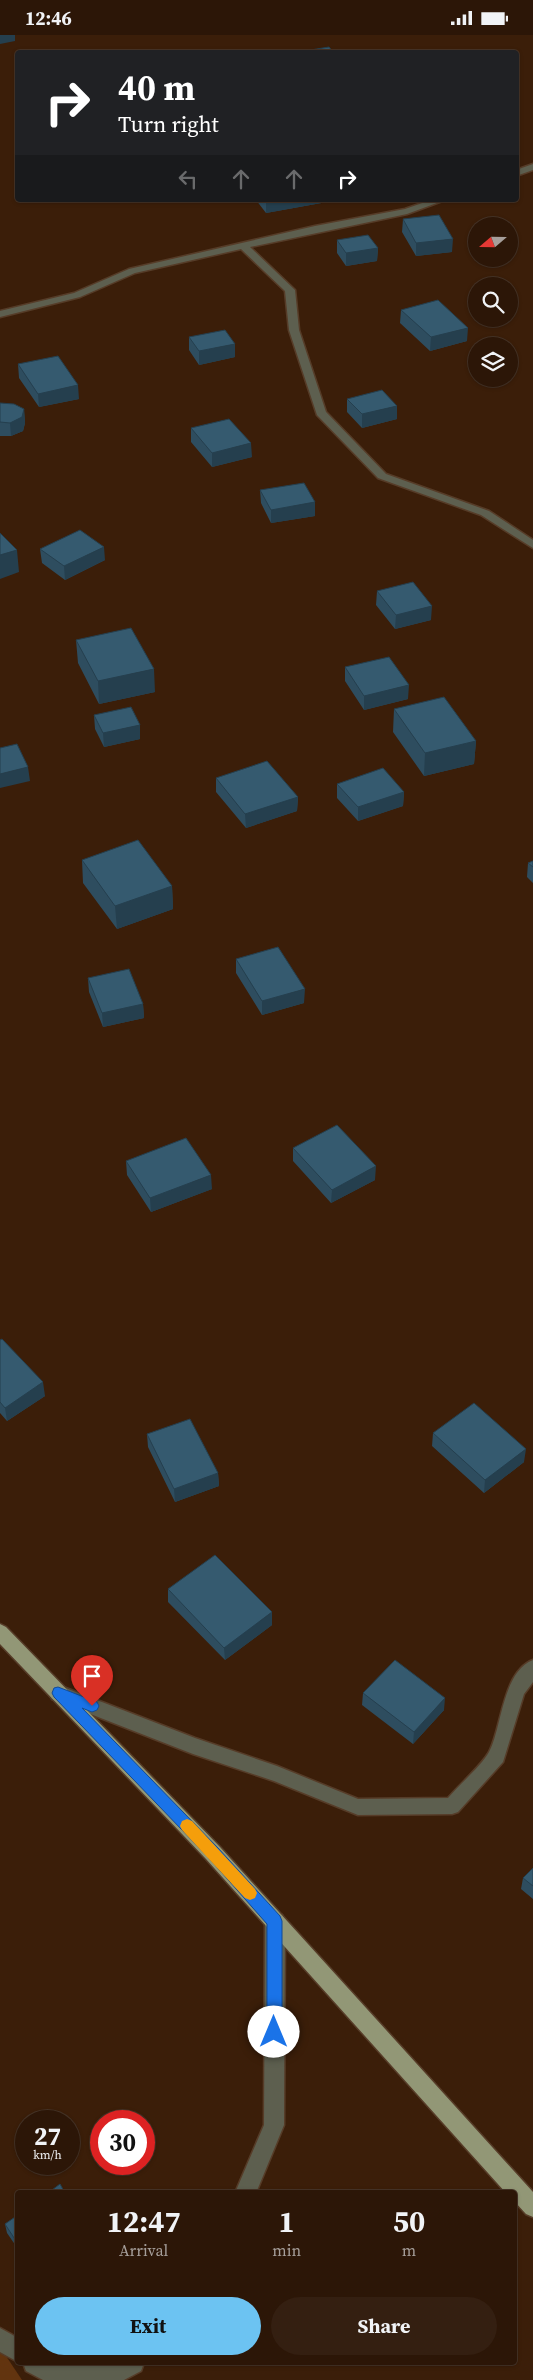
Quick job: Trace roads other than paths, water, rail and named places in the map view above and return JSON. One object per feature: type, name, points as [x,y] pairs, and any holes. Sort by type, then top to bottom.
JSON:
[{"type":"main road","points":[[0,1632],[213,1853],[533,2207]]},
{"type":"street","points":[[519,172],[533,167]]},
{"type":"street","points":[[0,315],[77,295],[132,271],[315,229],[407,211],[434,202]]},
{"type":"street","points":[[244,246],[290,290],[294,330],[321,413],[382,476],[485,513],[533,545]]},
{"type":"street","points":[[58,1693],[193,1746],[277,1774],[358,1807],[452,1805],[497,1756],[516,1691],[533,1668]]},
{"type":"street","points":[[246,2190],[274,2125],[275,1921]]},
{"type":"street","points":[[0,2339],[15,2349]]},
{"type":"street","points":[[37,2365],[47,2371],[110,2376],[129,2365]]}]
